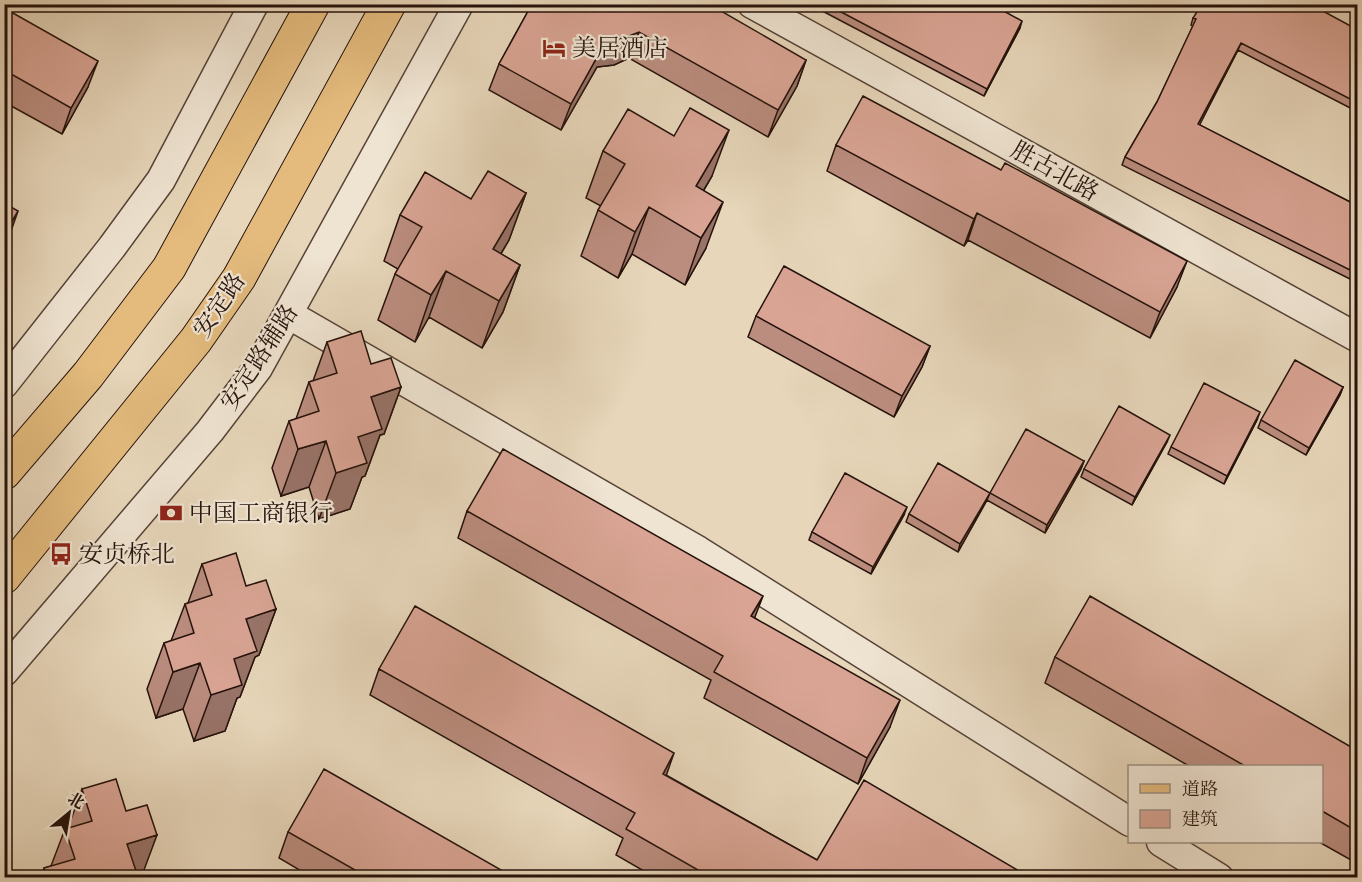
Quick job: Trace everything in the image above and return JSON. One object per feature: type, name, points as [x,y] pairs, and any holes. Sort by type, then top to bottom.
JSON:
[{"type":"main road","points":[[4,473],[88,375],[169,268],[313,4]]},
{"type":"main road","name":"安定路","points":[[4,577],[196,340],[240,278],[389,4]]},
{"type":"street","points":[[4,384],[112,247],[161,180],[254,4]]},
{"type":"street","name":"安定路辅路","points":[[4,672],[210,431],[258,368],[459,4]]},
{"type":"street","name":"胜古北路","points":[[752,4],[1358,338]]},
{"type":"street","points":[[288,314],[699,551],[1128,821]]},
{"type":"street","points":[[1163,843],[1219,878]]},
{"type":"building","points":[[532,4],[709,4],[806,60],[778,110],[639,32],[624,38],[606,41],[571,104],[499,64]]},
{"type":"building","points":[[826,4],[991,4],[1022,21],[987,89]]},
{"type":"building","points":[[1202,4],[1310,4],[1358,30],[1358,103],[1241,43],[1198,124],[1358,206],[1358,274],[1125,157],[1157,102],[1196,19],[1193,18]]},
{"type":"building","points":[[4,8],[98,61],[71,108],[4,70]]},
{"type":"building","points":[[863,96],[1001,170],[1005,163],[1187,261],[1160,312],[977,213],[974,219],[836,145]]},
{"type":"building","points":[[690,108],[729,130],[696,186],[723,202],[701,238],[649,207],[635,232],[598,210],[625,164],[603,151],[628,109],[674,136]]},
{"type":"building","points":[[488,171],[526,193],[493,249],[520,265],[499,301],[446,271],[431,295],[395,274],[422,227],[400,215],[425,172],[471,199]]},
{"type":"building","points":[[4,203],[18,211],[4,235]]},
{"type":"building","points":[[784,266],[930,346],[902,396],[756,316]]},
{"type":"building","points":[[361,331],[371,364],[391,358],[401,387],[371,397],[382,429],[358,437],[367,463],[336,473],[326,441],[298,449],[289,421],[319,411],[309,382],[337,373],[327,342]]},
{"type":"building","points":[[1295,360],[1343,387],[1309,448],[1261,420]]},
{"type":"building","points":[[1204,383],[1260,412],[1227,476],[1171,447]]},
{"type":"building","points":[[1119,406],[1170,435],[1135,497],[1084,469]]},
{"type":"building","points":[[1026,429],[1084,461],[1047,525],[990,493]]},
{"type":"building","points":[[503,449],[763,596],[751,616],[900,700],[867,758],[714,672],[723,656],[467,511]]},
{"type":"building","points":[[938,463],[990,493],[960,544],[909,514]]},
{"type":"building","points":[[845,473],[907,507],[873,567],[812,532]]},
{"type":"building","points":[[236,553],[246,586],[266,580],[276,609],[246,619],[257,651],[234,659],[242,685],[211,695],[200,663],[173,672],[164,643],[194,633],[185,604],[212,595],[202,564]]},
{"type":"building","points":[[1090,596],[1358,751],[1358,832],[1323,812],[1323,765],[1243,765],[1055,657]]},
{"type":"building","points":[[415,606],[674,753],[663,774],[817,860],[864,780],[1031,878],[712,878],[626,829],[635,813],[379,669]]},
{"type":"building","points":[[324,769],[515,878],[369,878],[288,832]]},
{"type":"building","points":[[116,779],[126,811],[147,805],[157,835],[127,844],[138,877],[47,878],[44,868],[75,859],[65,829],[92,821],[82,789]]},
{"type":"place","name":"美居酒店","points":[[554,48]]},
{"type":"place","name":"中国工商银行","points":[[171,513]]},
{"type":"place","name":"安贞桥北","points":[[61,554]]}]
